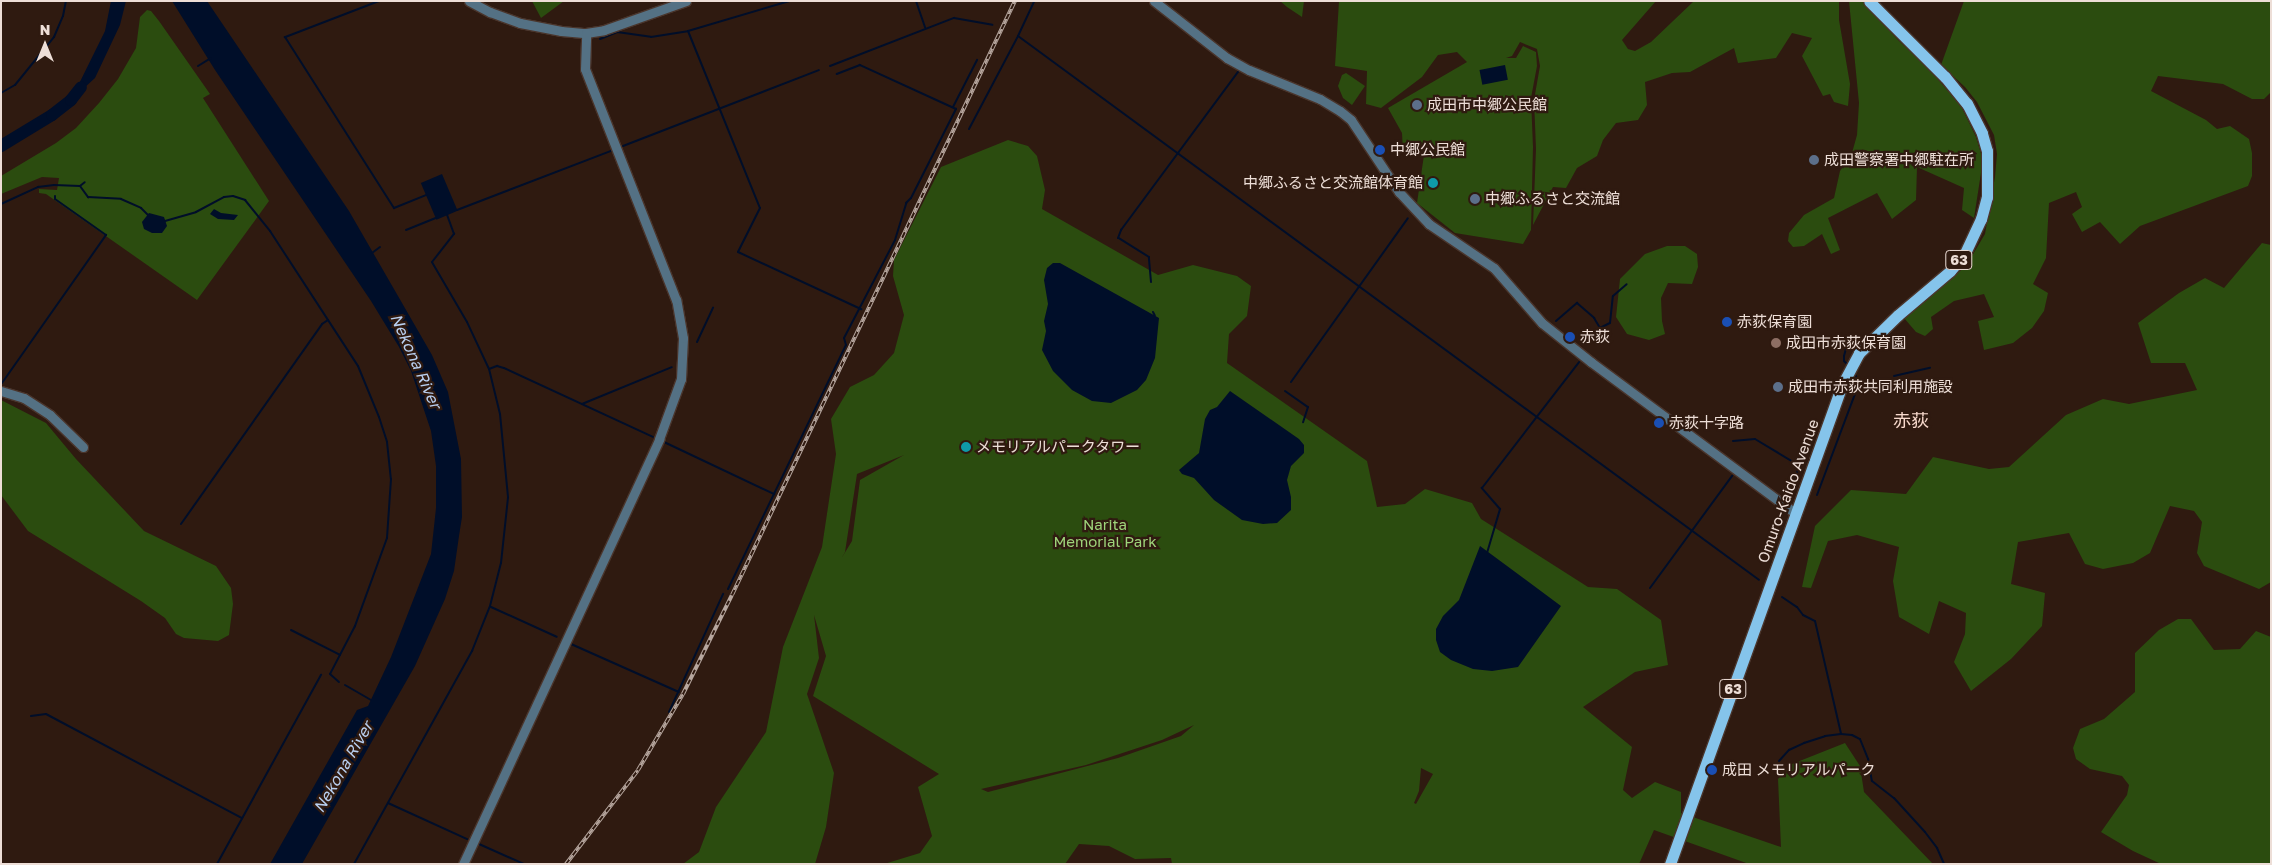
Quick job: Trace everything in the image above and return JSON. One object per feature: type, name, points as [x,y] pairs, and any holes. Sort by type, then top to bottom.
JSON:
[{"type":"main road","name":"Omuro-Kaido Avenue","points":[[1670,864],[1840,390],[1859,353],[1898,315],[1939,281],[1965,253],[1981,219],[1988,197],[1987,151],[1982,134],[1967,104],[1946,77],[1869,1]]},
{"type":"street","points":[[469,1],[490,12],[520,23],[561,31],[586,33],[604,30],[686,1]]},
{"type":"street","points":[[1154,1],[1227,58],[1249,70],[1320,99],[1340,111],[1351,120],[1399,192],[1429,224],[1494,268],[1542,323],[1591,362],[1795,513]]},
{"type":"street","points":[[463,864],[659,439],[681,379],[683,338],[676,300],[585,69],[586,33]]},
{"type":"street","points":[[1,390],[14,393],[43,411],[83,448]]},
{"type":"green space","points":[[532,1],[564,1],[541,18]]},
{"type":"green space","points":[[1280,1],[1304,1],[1302,17],[1287,7]]},
{"type":"green space","points":[[1339,1],[1656,1],[1622,40],[1628,49],[1635,51],[1651,42],[1694,1],[1839,1],[1839,20],[1850,84],[1848,106],[1834,102],[1830,94],[1823,96],[1802,56],[1812,38],[1792,33],[1776,58],[1738,63],[1734,48],[1690,72],[1672,73],[1645,82],[1647,105],[1638,120],[1616,123],[1603,140],[1597,156],[1577,168],[1566,188],[1553,187],[1533,225],[1536,149],[1534,100],[1540,66],[1537,49],[1520,42],[1512,56],[1506,58],[1516,58],[1523,46],[1536,52],[1537,66],[1531,98],[1533,147],[1531,230],[1523,244],[1455,233],[1417,203],[1424,155],[1403,153],[1402,133],[1388,108],[1467,62],[1457,52],[1438,55],[1422,77],[1381,108],[1366,104],[1367,71],[1335,66]]},
{"type":"green space","points":[[1849,1],[1863,1],[1898,40],[1929,69],[1961,106],[1976,137],[1983,160],[1974,218],[1962,210],[1964,188],[1917,167],[1916,200],[1892,219],[1877,193],[1828,218],[1840,250],[1831,254],[1822,234],[1804,246],[1793,247],[1788,241],[1789,233],[1804,215],[1834,198],[1840,171],[1852,153],[1857,135],[1859,103]]},
{"type":"green space","points":[[1964,1],[2271,1],[2271,92],[2264,99],[2252,99],[2223,84],[2158,76],[2151,91],[2206,120],[2217,129],[2230,126],[2249,139],[2252,153],[2252,176],[2248,186],[2140,226],[2120,244],[2100,222],[2082,232],[2072,214],[2082,207],[2076,192],[2049,203],[2046,258],[2033,284],[2048,293],[2044,311],[2032,328],[2013,343],[1984,350],[1978,321],[1994,317],[1984,294],[1954,301],[1931,317],[1933,329],[1925,336],[1916,332],[1904,318],[1966,266],[1985,234],[1995,177],[1997,154],[1994,135],[1977,102],[1965,87],[1941,65]]},
{"type":"green space","points":[[147,10],[151,11],[159,21],[210,94],[203,98],[269,201],[197,300],[46,194],[39,193],[39,189],[57,190],[59,178],[42,177],[1,194],[1,176],[56,143],[76,128],[99,103],[118,79],[136,48],[140,17]]},
{"type":"green space","points":[[1346,73],[1365,86],[1352,105],[1343,98],[1338,86],[1342,75]]},
{"type":"green space","name":"Narita Memorial Park","points":[[1008,140],[1028,146],[1037,156],[1045,190],[1042,209],[1158,275],[1193,265],[1237,276],[1251,286],[1247,316],[1229,334],[1227,363],[1367,461],[1377,507],[1405,504],[1425,489],[1472,503],[1481,519],[1588,587],[1617,589],[1661,620],[1668,665],[1635,672],[1583,707],[1632,747],[1623,790],[1632,798],[1655,782],[1681,792],[1681,813],[1781,847],[1778,779],[1792,764],[1845,743],[1860,766],[1864,792],[1933,864],[1749,864],[1654,830],[1639,864],[1172,864],[1171,858],[1135,859],[1109,846],[1079,844],[1065,864],[884,864],[920,853],[932,836],[918,787],[939,774],[813,696],[826,656],[814,615],[819,658],[807,694],[834,773],[826,827],[815,864],[683,864],[699,852],[716,807],[766,732],[783,647],[822,547],[836,454],[831,419],[850,387],[874,375],[894,353],[904,315],[893,276],[894,260],[941,167]],"holes":[[[904,455],[860,480],[852,541],[841,559],[845,552],[857,474]],[[1194,725],[1181,736],[1118,758],[988,792],[981,789],[1086,765],[1162,740]],[[1421,768],[1433,774],[1416,804],[1414,803],[1419,791]]]},
{"type":"green space","points":[[2262,243],[2271,245],[2271,582],[2259,589],[2204,566],[2197,553],[2202,522],[2194,511],[2170,506],[2150,553],[2133,563],[2103,569],[2085,564],[2069,533],[2018,542],[2011,584],[2045,593],[2042,626],[2011,659],[1971,691],[1954,662],[1965,634],[1966,613],[1939,601],[1929,634],[1899,617],[1893,581],[1899,547],[1857,535],[1828,541],[1811,588],[1802,587],[1815,526],[1851,490],[1906,494],[1933,457],[1989,469],[2009,467],[2066,415],[2103,399],[2129,404],[2197,390],[2185,363],[2151,363],[2138,323],[2179,293],[2205,278],[2224,288]]},
{"type":"green space","points":[[1667,246],[1685,246],[1697,254],[1698,267],[1692,284],[1668,283],[1661,298],[1662,321],[1665,334],[1649,340],[1627,334],[1616,317],[1620,279],[1645,254]]},
{"type":"green space","points":[[1,400],[46,423],[76,459],[144,531],[216,566],[231,588],[233,604],[229,635],[218,641],[184,638],[176,634],[165,618],[141,601],[28,531],[1,495]]},
{"type":"green space","points":[[2178,619],[2191,619],[2214,650],[2240,649],[2256,631],[2271,637],[2271,864],[2161,864],[2133,851],[2101,832],[2127,795],[2129,785],[2122,776],[2090,769],[2076,759],[2073,748],[2080,729],[2104,719],[2135,692],[2135,653],[2159,630]]},
{"type":"water","points":[[111,1],[126,1],[120,25],[95,78],[71,100],[105,31]]},
{"type":"water","name":"Nekona River","points":[[172,1],[207,1],[349,211],[432,355],[448,392],[461,459],[462,517],[454,571],[445,599],[415,666],[302,864],[270,864],[357,710],[368,706],[391,657],[431,554],[436,508],[436,466],[431,431],[411,371],[399,347],[371,301],[215,70]]},
{"type":"water","points":[[1505,65],[1508,80],[1482,85],[1479,70]]},
{"type":"water","points":[[442,174],[458,211],[436,220],[421,183]]},
{"type":"water","points":[[214,209],[221,213],[238,215],[234,220],[218,219],[210,214]]},
{"type":"water","points":[[149,213],[164,217],[167,226],[162,233],[152,233],[144,229],[142,222]]},
{"type":"water","points":[[1053,263],[1060,263],[1159,318],[1155,358],[1146,380],[1137,390],[1111,403],[1092,401],[1072,390],[1053,371],[1042,350],[1046,331],[1044,321],[1048,304],[1044,280],[1047,268]]},
{"type":"water","points":[[1230,391],[1299,439],[1304,445],[1304,453],[1291,466],[1287,480],[1291,497],[1291,510],[1277,523],[1263,524],[1242,520],[1214,500],[1194,478],[1182,474],[1179,470],[1199,453],[1205,419],[1210,410],[1217,407]]},
{"type":"water","points":[[1480,546],[1561,606],[1518,667],[1492,671],[1473,669],[1451,660],[1440,652],[1436,640],[1436,629],[1443,616],[1459,600]]},
{"type":"waterway","points":[[1,93],[15,85],[54,37],[63,16],[66,1]]},
{"type":"waterway","points":[[379,1],[285,37],[394,208],[427,195]]},
{"type":"waterway","points":[[600,39],[617,32],[651,37],[688,31],[789,1]]},
{"type":"waterway","points":[[916,1],[925,27]]},
{"type":"waterway","points":[[969,129],[1018,36],[1034,1]]},
{"type":"waterway","points":[[830,66],[954,18],[992,25]]},
{"type":"waterway","points":[[688,31],[760,208],[738,252],[861,309]]},
{"type":"waterway","points":[[1018,36],[1759,580]]},
{"type":"waterway","points":[[198,66],[211,58]]},
{"type":"waterway","points":[[953,107],[977,60]]},
{"type":"waterway","points":[[728,589],[846,345],[844,338],[895,240],[906,203],[911,198],[956,109],[860,65],[837,74]]},
{"type":"waterway","points":[[623,146],[819,70]]},
{"type":"waterway","points":[[1151,282],[1149,257],[1118,238],[1121,230],[1238,72]]},
{"type":"waterway","points":[[1,146],[52,115],[71,100],[81,87]]},
{"type":"waterway","points":[[457,210],[611,151]]},
{"type":"waterway","points":[[1,204],[38,187],[54,185],[80,186],[85,182]]},
{"type":"waterway","points":[[80,186],[88,197],[121,199],[141,208],[149,216]]},
{"type":"waterway","points":[[2,383],[106,235],[55,199],[55,196]]},
{"type":"waterway","points":[[165,221],[196,212],[224,197],[233,196],[245,200],[270,231],[358,366],[379,417],[387,442],[391,479],[387,538],[355,626],[330,674],[339,682]]},
{"type":"waterway","points":[[354,864],[472,651],[490,606],[501,563],[508,497],[500,414],[489,369],[467,322],[432,262],[454,234],[447,215]]},
{"type":"waterway","points":[[406,230],[436,218]]},
{"type":"waterway","points":[[1291,382],[1408,218]]},
{"type":"waterway","points":[[372,253],[380,247]]},
{"type":"waterway","points":[[1556,321],[1577,303],[1594,318],[1600,328],[1610,323],[1613,296],[1627,284]]},
{"type":"waterway","points":[[697,342],[713,308]]},
{"type":"waterway","points":[[1153,312],[1155,316]]},
{"type":"waterway","points":[[181,524],[322,324],[328,320]]},
{"type":"waterway","points":[[1847,364],[1844,361],[1844,356],[1849,337]]},
{"type":"waterway","points":[[1487,553],[1500,509],[1482,488],[1579,362]]},
{"type":"waterway","points":[[489,369],[497,366],[504,368],[653,437]]},
{"type":"waterway","points":[[582,404],[672,367]]},
{"type":"waterway","points":[[1894,376],[1930,368]]},
{"type":"waterway","points":[[1856,376],[1858,381]]},
{"type":"waterway","points":[[1817,495],[1856,391],[1863,386],[1885,380]]},
{"type":"waterway","points":[[1285,391],[1308,407],[1303,422]]},
{"type":"waterway","points":[[1733,441],[1755,439],[1800,466],[1786,496]]},
{"type":"waterway","points":[[664,442],[774,494]]},
{"type":"waterway","points":[[1650,588],[1732,476]]},
{"type":"waterway","points":[[669,712],[723,594]]},
{"type":"waterway","points":[[1782,597],[1797,607],[1803,615],[1815,621],[1841,734],[1852,735],[1860,739],[1868,759],[1872,781],[1894,798],[1925,832],[1937,848],[1944,864]]},
{"type":"waterway","points":[[491,607],[557,637]]},
{"type":"waterway","points":[[291,630],[340,655]]},
{"type":"waterway","points":[[571,644],[679,692]]},
{"type":"waterway","points":[[217,864],[321,675]]},
{"type":"waterway","points":[[345,685],[371,700]]},
{"type":"waterway","points":[[31,716],[46,714],[242,818]]},
{"type":"waterway","points":[[1779,761],[1789,750],[1804,743],[1825,736],[1841,734]]},
{"type":"waterway","points":[[388,803],[467,839]]},
{"type":"waterway","points":[[479,844],[524,864]]},
{"type":"railway","points":[[566,864],[638,770],[683,694],[1015,1]]},
{"type":"place","name":"成田市中郷公民館","points":[[1417,105]]},
{"type":"place","name":"中郷公民館","points":[[1380,150]]},
{"type":"place","name":"成田警察署中郷駐在所","points":[[1814,160]]},
{"type":"place","name":"中郷ふるさと交流館体育館","points":[[1433,183]]},
{"type":"place","name":"中郷ふるさと交流館","points":[[1475,199]]},
{"type":"place","name":"赤荻保育園","points":[[1727,322]]},
{"type":"place","name":"赤荻","points":[[1570,337]]},
{"type":"place","name":"成田市赤荻保育園","points":[[1776,343]]},
{"type":"place","name":"成田市赤荻共同利用施設","points":[[1778,387]]},
{"type":"place","name":"赤荻十字路","points":[[1659,423]]},
{"type":"place","name":"メモリアルパークタワー","points":[[966,447]]},
{"type":"place","name":"成田 メモリアルパーク","points":[[1712,770]]},
{"type":"district","name":"赤荻","points":[[1911,420]]}]
